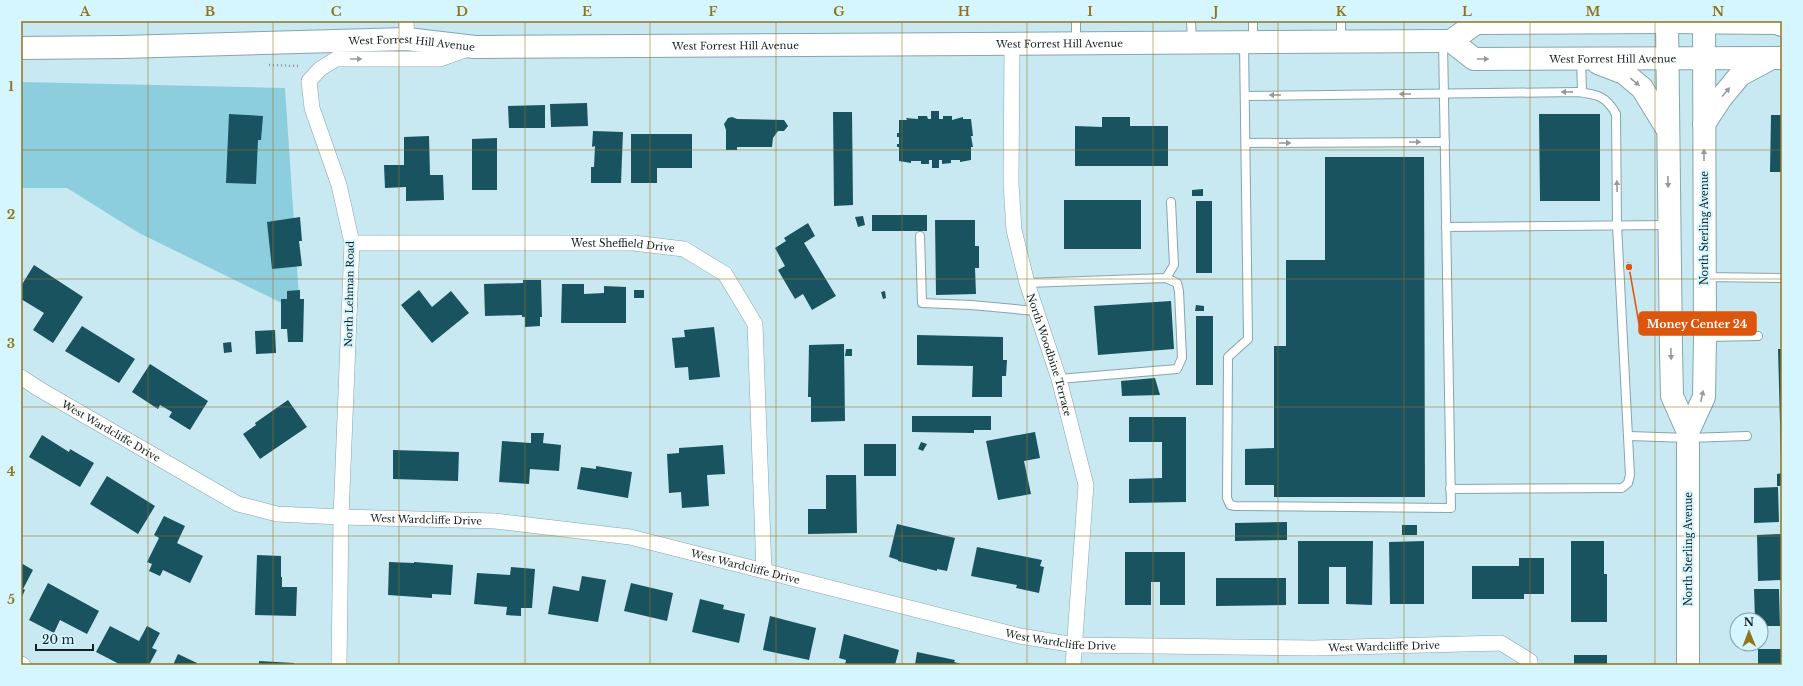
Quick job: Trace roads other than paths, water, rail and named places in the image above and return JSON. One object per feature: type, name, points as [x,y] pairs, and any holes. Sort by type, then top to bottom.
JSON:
[{"type":"street","points":[[1447,41],[1476,23],[1667,21],[1778,23]]},
{"type":"street","name":"North Sterling Avenue","points":[[1667,21],[1668,225],[1672,396],[1688,435],[1688,665]]},
{"type":"street","name":"North Sterling Avenue","points":[[1688,435],[1704,397],[1704,22]]},
{"type":"street","name":"West Forrest Hill Avenue","points":[[21,48],[122,47],[407,30],[475,47],[1192,43],[1250,35],[1341,31],[1447,41],[1474,59],[1776,58]]},
{"type":"street","name":"North Woodbine Terrace","points":[[1012,44],[1011,183],[1014,230],[1027,283],[1059,379],[1086,485],[1073,665]]},
{"type":"street","name":"North Lehman Road","points":[[339,665],[341,518],[352,243],[339,185],[312,108],[309,81],[320,69],[336,59],[440,59],[475,47]]},
{"type":"street","points":[[1704,124],[1721,98],[1740,75],[1776,58]]},
{"type":"street","points":[[1585,59],[1624,73],[1642,88],[1667,129]]},
{"type":"street","name":"West Sheffield Drive","points":[[352,243],[633,243],[684,249],[725,274],[755,324],[764,571]]},
{"type":"street","name":"West Wardcliffe Drive","points":[[21,377],[38,389],[238,504],[277,514],[341,518],[495,521],[630,537],[1020,636],[1075,645],[1314,648],[1501,643],[1530,661],[1530,665]]},
{"type":"lane","points":[[1076,21],[1076,44]]},
{"type":"lane","points":[[1191,21],[1192,43]]},
{"type":"lane","points":[[1250,35],[1245,96],[1248,339],[1228,357],[1227,498],[1230,505],[1235,506],[1450,508],[1444,94],[1447,41]]},
{"type":"lane","points":[[1582,92],[1585,59]]},
{"type":"lane","points":[[1245,96],[1582,92],[1602,97],[1611,105],[1616,114],[1617,225],[1624,384],[1629,436],[1630,475],[1628,483],[1622,488],[1450,489]]},
{"type":"lane","points":[[1246,143],[1445,142]]},
{"type":"lane","points":[[1166,278],[1174,265],[1171,202]]},
{"type":"lane","points":[[1446,227],[1668,225]]},
{"type":"lane","points":[[920,236],[922,303],[971,305],[1036,311]]},
{"type":"lane","points":[[1704,277],[1782,278]]},
{"type":"lane","points":[[1027,283],[1166,278],[1177,283],[1179,291],[1182,358],[1177,368],[1059,379]]},
{"type":"lane","points":[[1705,337],[1758,336]]},
{"type":"lane","points":[[1629,436],[1747,436]]},
{"type":"place","name":"Money Center 24","points":[[1629,267]]}]
